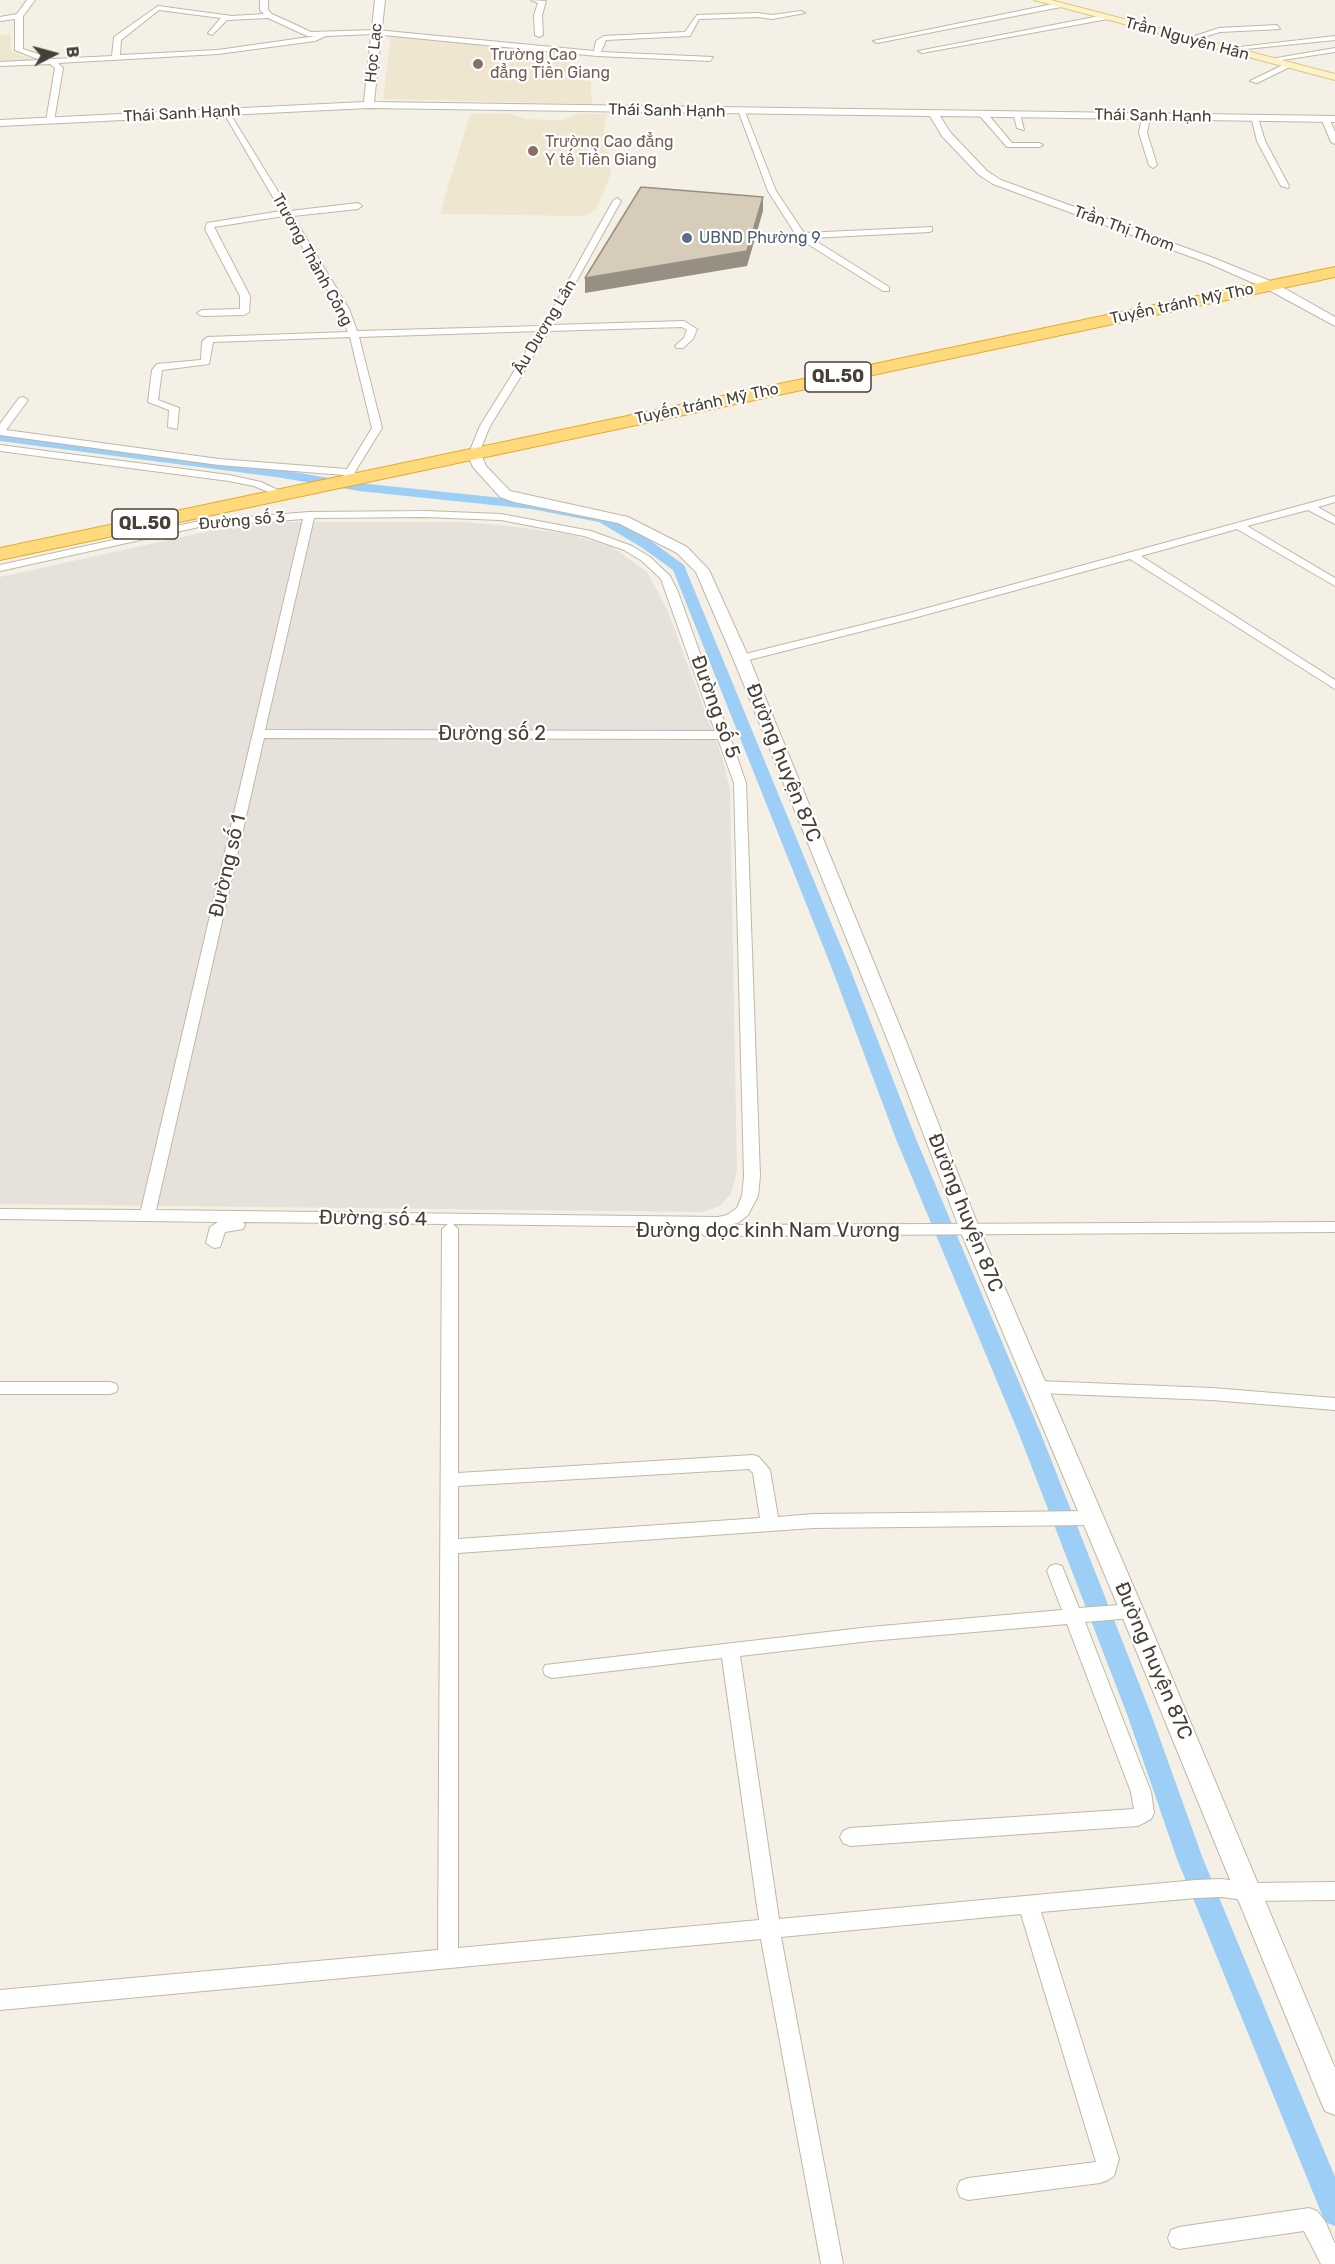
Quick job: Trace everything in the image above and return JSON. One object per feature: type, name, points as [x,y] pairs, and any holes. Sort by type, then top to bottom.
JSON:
[{"type":"highway","name":"Tuyến tránh Mỹ Tho","points":[[286,494],[346,478],[1335,272]]},
{"type":"highway","name":"QL.50","points":[[0,554],[164,526],[286,494]]},
{"type":"main road","name":"Trần Nguyên Hãn","points":[[1040,0],[1335,77]]},
{"type":"street","points":[[31,0],[19,16],[20,50],[52,61],[60,70],[50,121]]},
{"type":"street","points":[[264,0],[264,10],[269,16]]},
{"type":"street","name":"Học Lạc","points":[[369,105],[380,0]]},
{"type":"street","points":[[535,0],[542,2],[538,15],[539,35]]},
{"type":"street","points":[[877,41],[1058,5]]},
{"type":"street","points":[[116,58],[117,39],[158,8],[229,17],[269,16],[310,34],[322,36],[376,33],[597,54],[710,59]]},
{"type":"street","points":[[597,54],[601,39],[683,36],[688,33],[697,17],[758,15],[772,17],[801,14]]},
{"type":"street","points":[[0,19],[19,16]]},
{"type":"street","points":[[212,33],[225,18],[229,17]]},
{"type":"street","points":[[922,51],[1105,17]]},
{"type":"street","points":[[1190,39],[1219,30],[1277,27]]},
{"type":"street","points":[[0,64],[218,52],[312,40],[322,36]]},
{"type":"street","points":[[1226,49],[1335,38]]},
{"type":"street","points":[[1269,60],[1335,50]]},
{"type":"street","points":[[1254,81],[1290,65]]},
{"type":"street","name":"Thái Sanh Hạnh","points":[[0,123],[369,105],[741,112],[1330,118]]},
{"type":"street","name":"Trương Thành Công","points":[[225,112],[344,309],[353,333],[377,428],[346,478]]},
{"type":"street","points":[[741,112],[772,191],[801,236],[886,289]]},
{"type":"street","name":"Trần Thị Thơm","points":[[933,113],[946,134],[983,173],[997,182],[1212,261],[1271,286],[1335,322]]},
{"type":"street","points":[[983,114],[1010,145],[1040,145]]},
{"type":"street","points":[[1016,114],[1021,128]]},
{"type":"street","points":[[1146,117],[1143,133],[1153,165]]},
{"type":"street","points":[[1254,118],[1261,141],[1285,186]]},
{"type":"street","points":[[1330,118],[1335,142]]},
{"type":"street","name":"Âu Dương Lân","points":[[474,453],[485,426],[546,327],[617,201]]},
{"type":"street","points":[[242,325],[245,296],[208,227],[213,224],[286,213],[358,206]]},
{"type":"street","points":[[801,236],[929,229]]},
{"type":"street","points":[[202,313],[242,325],[353,333],[684,324],[692,329],[688,339],[680,346]]},
{"type":"street","points":[[173,427],[174,408],[153,402],[156,376],[160,366],[206,362],[207,342],[242,325]]},
{"type":"street","points":[[22,400],[1,431],[3,433],[346,478]]},
{"type":"street","points":[[0,448],[229,478],[286,494]]},
{"type":"street","name":"Đường huyện 87C","points":[[474,453],[480,467],[506,494],[514,498],[609,515],[649,531],[682,550],[702,570],[741,658],[899,1046],[962,1230],[1039,1388],[1083,1518],[1250,1892],[1335,2102]]},
{"type":"street","points":[[741,658],[906,617],[1335,499]]},
{"type":"street","points":[[1310,506],[1335,521]]},
{"type":"street","name":"Đường số 5","points":[[309,515],[425,514],[501,517],[563,527],[628,548],[646,559],[666,578],[738,771],[742,803],[752,1176],[750,1196],[743,1211]]},
{"type":"street","name":"Đường số 3","points":[[0,567],[164,526],[309,515]]},
{"type":"street","name":"Đường số 1","points":[[147,1216],[309,515]]},
{"type":"street","points":[[1239,526],[1335,583]]},
{"type":"street","points":[[1132,555],[1335,686]]},
{"type":"street","name":"Đường số 2","points":[[258,734],[725,735]]},
{"type":"street","name":"Đường số 4","points":[[0,1214],[718,1222],[732,1219],[743,1211]]},
{"type":"street","name":"Đường dọc kinh Nam Vương","points":[[214,1243],[218,1227],[235,1225],[450,1229],[934,1231],[1335,1227]]},
{"type":"street","points":[[448,1959],[450,1229]]},
{"type":"street","points":[[0,1388],[110,1388]]},
{"type":"street","points":[[1039,1388],[1212,1394],[1335,1404]]},
{"type":"street","points":[[449,1480],[753,1462],[762,1470],[770,1524]]},
{"type":"street","points":[[450,1547],[770,1524],[1083,1518]]},
{"type":"street","points":[[850,1837],[1138,1817],[1144,1814],[1141,1792],[1081,1617],[1056,1571]]},
{"type":"street","points":[[552,1670],[730,1652],[870,1634],[1124,1612]]},
{"type":"street","points":[[730,1652],[776,1970],[832,2264]]},
{"type":"street","points":[[0,2000],[448,1959],[771,1937],[1028,1905],[1196,1889],[1222,1888],[1250,1892],[1335,1890]]},
{"type":"street","points":[[968,2189],[1100,2172],[1106,2168],[1108,2159],[1028,1905]]},
{"type":"street","points":[[1179,2238],[1309,2219],[1317,2229],[1332,2264]]},
{"type":"shaded area","points":[[10,34],[11,52],[38,61],[0,63],[0,35]]},
{"type":"shaded area","name":"Trường Cao đẳng Tiền Giang","points":[[391,35],[568,53],[570,74],[590,76],[592,104],[383,99]]},
{"type":"shaded area","name":"Trường Cao đẳng Y tế Tiền Giang","points":[[470,114],[511,114],[526,119],[563,120],[579,114],[607,114],[604,129],[611,173],[597,208],[586,216],[440,214]]},
{"type":"shaded area","points":[[284,522],[464,522],[509,526],[572,535],[612,547],[647,572],[667,609],[722,757],[730,789],[737,1172],[731,1194],[720,1206],[702,1212],[0,1204],[0,577],[214,530]]},
{"type":"building","name":"UBND Phường 9","points":[[641,187],[763,197],[747,251],[585,278]]},
{"type":"waterway","points":[[0,437],[161,460],[276,473],[359,487],[531,505],[603,519],[646,544],[679,568],[840,966],[906,1139],[1030,1434],[1139,1714],[1190,1859],[1335,2212]]},
{"type":"place","name":"Trường Cao đẳng Tiền Giang","points":[[478,64]]},
{"type":"place","name":"Trường Cao đẳng Y tế Tiền Giang","points":[[533,151]]},
{"type":"place","name":"UBND Phường 9","points":[[687,238]]}]
